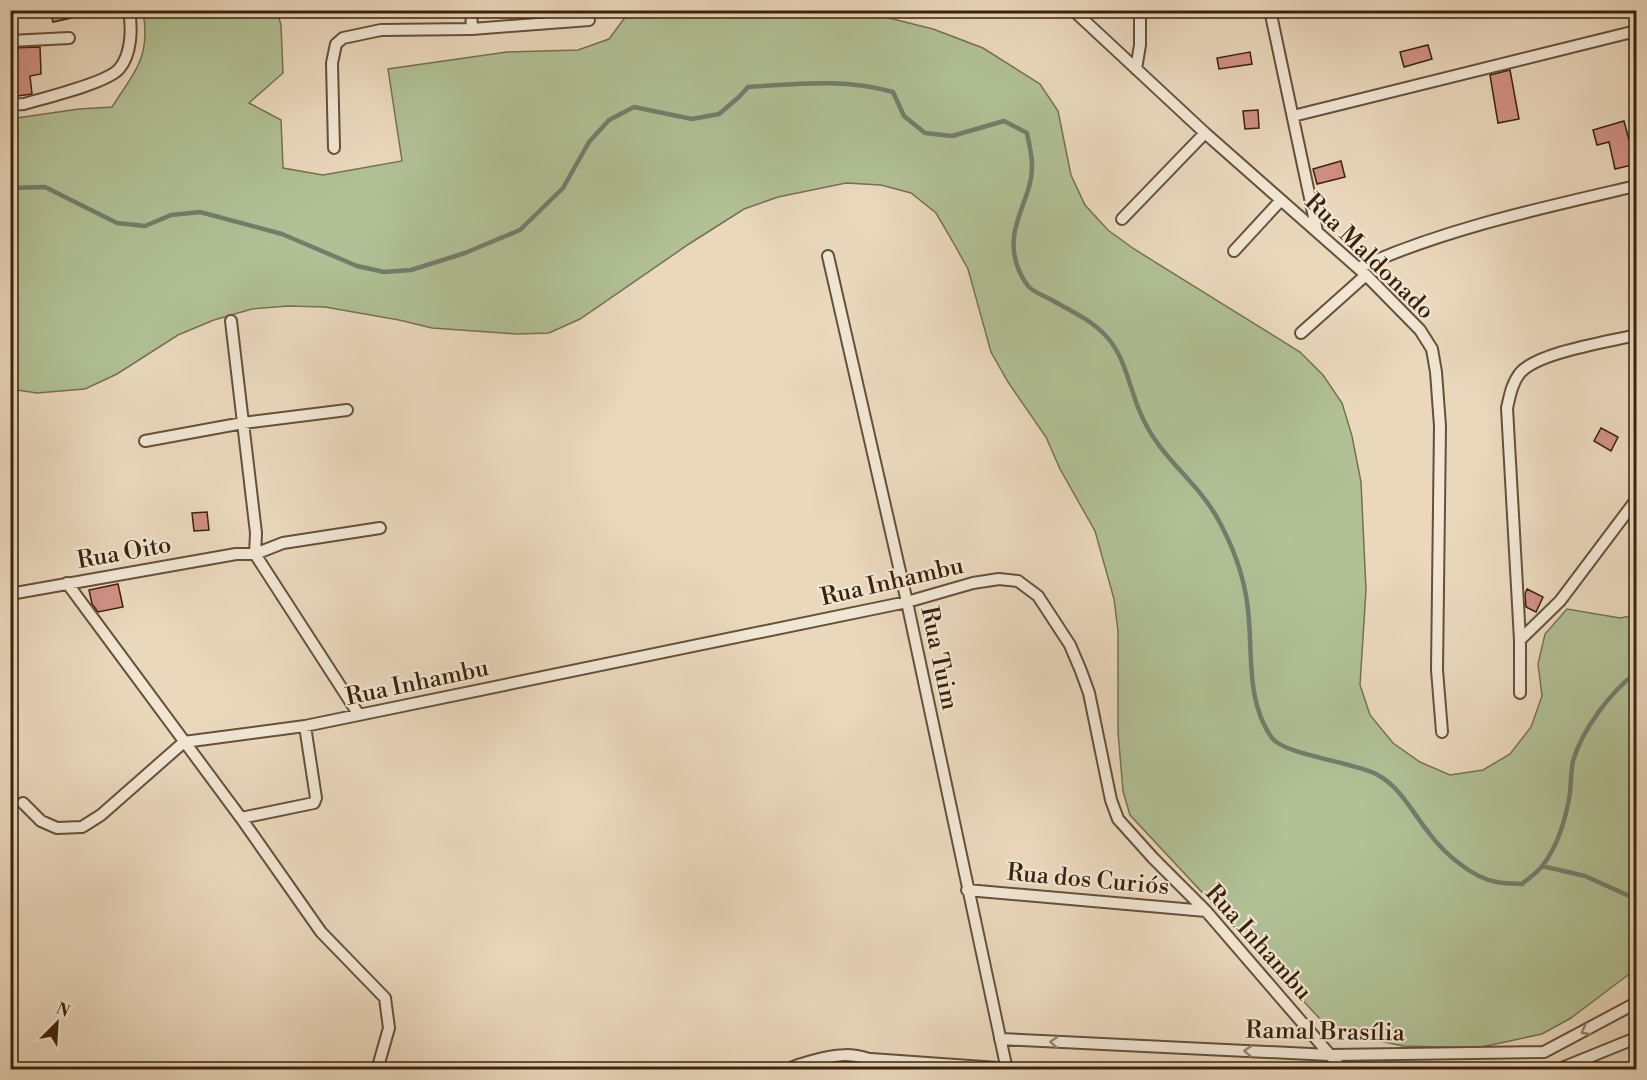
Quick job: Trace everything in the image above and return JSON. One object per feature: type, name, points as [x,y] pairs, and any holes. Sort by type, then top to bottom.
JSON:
[{"type":"street","points":[[10,105],[24,104],[103,79],[119,69],[129,51],[131,21],[129,10]]},
{"type":"street","points":[[471,10],[472,29]]},
{"type":"street","name":"Rua Maldonado","points":[[1073,10],[1205,133],[1362,271],[1423,335],[1432,349],[1440,426],[1437,670],[1442,732]]},
{"type":"street","points":[[1136,69],[1140,45],[1140,10]]},
{"type":"street","points":[[1270,10],[1317,231]]},
{"type":"street","points":[[334,148],[332,63],[336,44],[343,38],[381,30],[472,29],[590,20]]},
{"type":"street","points":[[1293,116],[1636,30]]},
{"type":"street","points":[[10,41],[69,38]]},
{"type":"street","points":[[1122,219],[1205,133]]},
{"type":"street","points":[[1301,333],[1362,271],[1413,245],[1465,228],[1636,186]]},
{"type":"street","points":[[1233,251],[1281,200]]},
{"type":"street","name":"Rua Tuim","points":[[828,256],[907,602],[1007,1069]]},
{"type":"street","points":[[231,321],[256,533],[250,554],[359,715]]},
{"type":"street","points":[[1520,693],[1520,640],[1507,408],[1516,379],[1538,359],[1636,335]]},
{"type":"street","points":[[145,441],[243,423],[347,410]]},
{"type":"street","points":[[1520,640],[1574,584],[1636,500]]},
{"type":"street","name":"Rua Oito","points":[[10,594],[250,554],[283,543],[380,528]]},
{"type":"street","name":"Rua Inhambu","points":[[183,742],[305,726],[907,602],[973,583],[999,579],[1018,581],[1038,596],[1070,645],[1081,671],[1089,693],[1111,800],[1118,819],[1206,911],[1343,1070]]},
{"type":"street","points":[[67,583],[241,818],[321,933],[385,998],[389,1028],[377,1070]]},
{"type":"street","points":[[241,818],[315,802],[305,726]]},
{"type":"street","points":[[22,803],[41,820],[57,828],[82,827],[101,815],[183,742]]},
{"type":"street","name":"Rua dos Curiós","points":[[967,890],[1206,911]]},
{"type":"street","name":"Ramal Brasília","points":[[1000,1039],[1330,1054],[1545,1052],[1636,1003]]},
{"type":"street","points":[[1557,1070],[1636,1038]]},
{"type":"street","points":[[786,1070],[834,1055],[856,1055],[871,1059],[1012,1070]]},
{"type":"street","points":[[871,1059],[891,1070]]},
{"type":"green space","points":[[660,10],[861,11],[933,29],[983,48],[1040,84],[1058,111],[1071,175],[1085,205],[1108,230],[1134,249],[1300,352],[1323,375],[1342,403],[1352,436],[1361,482],[1366,590],[1360,685],[1370,715],[1393,743],[1420,762],[1450,775],[1483,770],[1510,754],[1531,727],[1542,696],[1538,664],[1545,634],[1567,609],[1620,618],[1636,615],[1636,969],[1571,1018],[1542,1034],[1477,1048],[1403,1046],[1351,1035],[1321,1020],[1130,815],[1123,791],[1118,732],[1118,631],[1114,599],[1095,531],[1060,469],[1046,437],[1008,382],[991,352],[968,269],[936,213],[911,193],[881,185],[846,183],[778,197],[744,209],[580,319],[549,333],[517,334],[432,328],[325,307],[288,306],[252,309],[214,320],[178,335],[117,374],[85,389],[37,393],[11,389],[10,119],[79,109],[112,107],[134,73],[143,52],[145,27],[143,11],[277,11],[281,25],[283,73],[249,103],[281,120],[283,168],[323,175],[402,161],[388,69],[507,52],[578,50],[609,39],[629,12],[658,14]]},
{"type":"building","points":[[50,10],[84,10],[85,15],[53,22]]},
{"type":"building","points":[[1428,45],[1432,59],[1404,67],[1400,52]]},
{"type":"building","points":[[40,47],[41,74],[30,76],[32,94],[10,97],[10,48]]},
{"type":"building","points":[[1250,52],[1252,64],[1219,69],[1217,58]]},
{"type":"building","points":[[1510,70],[1519,119],[1498,123],[1490,75]]},
{"type":"building","points":[[1258,110],[1259,128],[1245,129],[1243,111]]},
{"type":"building","points":[[1624,121],[1630,144],[1636,143],[1636,164],[1615,169],[1609,142],[1597,145],[1593,130]]},
{"type":"building","points":[[1341,161],[1345,177],[1317,184],[1313,169]]},
{"type":"building","points":[[1601,428],[1618,437],[1611,451],[1594,441]]},
{"type":"building","points":[[207,512],[209,530],[194,531],[192,513]]},
{"type":"building","points":[[118,584],[123,607],[98,612],[92,604],[89,590]]},
{"type":"building","points":[[1527,589],[1543,597],[1536,612],[1526,607]]},
{"type":"waterway","points":[[10,188],[45,187],[117,223],[145,226],[171,215],[200,212],[282,234],[357,266],[384,272],[411,270],[465,253],[520,230],[563,188],[589,142],[609,120],[634,107],[692,119],[719,114],[748,87],[839,83],[893,92],[904,116],[925,133],[952,136],[1004,121],[1027,133],[1032,160],[1031,180],[1014,235],[1014,254],[1019,270],[1031,289],[1086,319],[1112,343],[1148,428],[1167,455],[1210,506],[1219,521],[1233,550],[1243,581],[1257,707],[1272,738],[1290,749],[1365,770],[1385,779],[1399,793],[1435,841],[1459,864],[1488,880],[1522,884],[1541,868],[1558,840],[1570,793],[1573,761],[1590,724],[1607,701],[1636,673]]},
{"type":"waterway","points":[[1542,866],[1585,876],[1636,899]]}]
